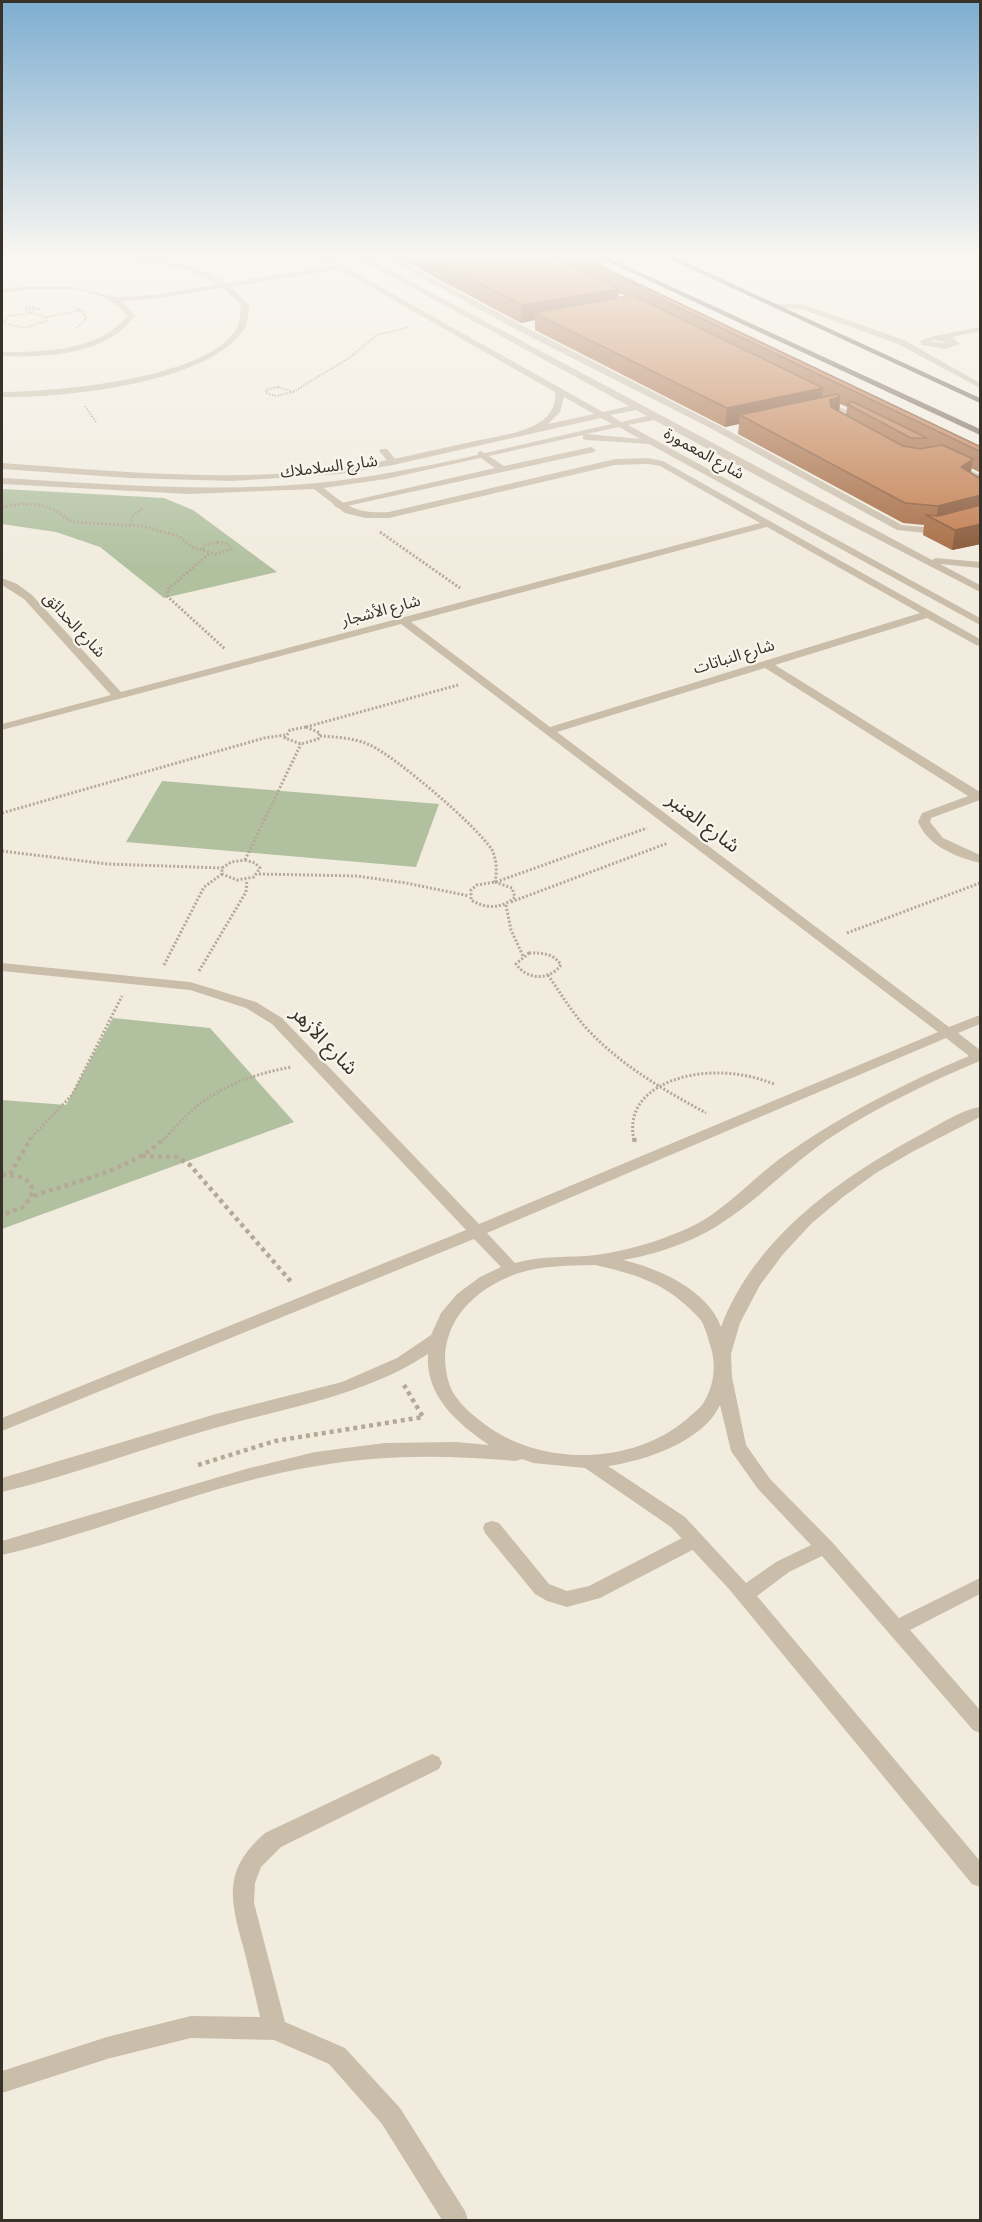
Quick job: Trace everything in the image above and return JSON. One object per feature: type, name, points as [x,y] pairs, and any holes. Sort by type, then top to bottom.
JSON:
[{"type":"main road","points":[[824,360],[981,432]]},
{"type":"main road","points":[[889,360],[981,401]]},
{"type":"street","points":[[2,395],[45,394],[111,385],[145,378],[197,360]]},
{"type":"street","name":"شارع المعمورة","points":[[508,360],[558,391],[604,414],[712,476],[981,622]]},
{"type":"street","name":"شارع المعمورة","points":[[549,360],[809,500],[981,589]]},
{"type":"street","points":[[584,360],[722,428],[900,528],[935,531],[979,521]]},
{"type":"street","points":[[935,360],[981,386]]},
{"type":"street","points":[[536,429],[549,420],[557,410],[560,401],[558,391]]},
{"type":"street","points":[[825,406],[814,393],[871,425]]},
{"type":"street","points":[[814,405],[849,405],[870,415]]},
{"type":"street","name":"شارع السلاملاك","points":[[2,466],[129,475],[232,478],[329,472],[393,462],[636,407]]},
{"type":"street","points":[[834,420],[851,415]]},
{"type":"street","name":"شارع السلاملاك","points":[[2,481],[189,491],[316,486],[386,476],[654,417]]},
{"type":"street","points":[[722,428],[735,429]]},
{"type":"street","points":[[519,433],[538,442]]},
{"type":"street","points":[[550,439],[594,437],[657,445]]},
{"type":"street","points":[[338,505],[591,450]]},
{"type":"street","points":[[384,451],[393,462]]},
{"type":"street","points":[[481,454],[502,469]]},
{"type":"street","points":[[960,458],[981,468]]},
{"type":"street","points":[[316,486],[338,505],[357,516],[389,515],[631,460],[663,464],[981,644]]},
{"type":"street","points":[[951,464],[981,479]]},
{"type":"street","points":[[693,480],[712,476]]},
{"type":"street","points":[[967,484],[981,479]]},
{"type":"street","points":[[773,509],[809,500]]},
{"type":"street","name":"شارع الأشجار","points":[[2,727],[767,524]]},
{"type":"street","points":[[924,559],[981,565]]},
{"type":"street","name":"شارع الحدائق","points":[[2,581],[28,597],[119,696]]},
{"type":"street","name":"شارع النباتات","points":[[549,731],[928,614]]},
{"type":"street","name":"شارع العنبر","points":[[403,621],[980,1057]]},
{"type":"street","points":[[767,664],[979,796]]},
{"type":"street","points":[[979,796],[926,816],[924,822],[930,834],[964,855],[981,859]]},
{"type":"street","name":"شارع الأزهر","points":[[2,967],[190,986],[251,1005],[277,1021],[512,1269]]},
{"type":"street","points":[[2,1425],[647,1161],[981,1019]]},
{"type":"street","points":[[533,1456],[496,1441],[466,1420],[446,1395],[436,1367],[438,1339],[447,1317],[463,1298],[486,1281],[512,1269],[538,1262],[594,1260],[644,1251],[692,1233],[728,1211],[788,1160],[828,1132],[913,1085],[980,1057]]},
{"type":"street","points":[[722,1354],[732,1320],[758,1272],[794,1231],[828,1199],[865,1171],[981,1111]]},
{"type":"street","points":[[594,1260],[641,1270],[681,1290],[710,1319],[722,1354],[723,1377],[737,1446],[764,1484],[825,1547],[981,1724]]},
{"type":"street","points":[[2,1485],[216,1421],[347,1387],[403,1362],[438,1339]]},
{"type":"street","points":[[2,1548],[235,1479],[315,1459],[385,1450],[420,1449],[456,1449],[589,1462],[638,1455],[679,1436],[709,1409],[723,1377]]},
{"type":"street","points":[[589,1462],[678,1522],[745,1595],[981,1877]]},
{"type":"street","points":[[492,1528],[542,1589],[554,1596],[567,1599],[593,1593],[695,1540]]},
{"type":"street","points":[[745,1595],[773,1571],[825,1547]]},
{"type":"street","points":[[896,1628],[981,1585]]},
{"type":"street","points":[[275,2030],[243,1903],[243,1884],[249,1865],[273,1840],[432,1763]]},
{"type":"street","points":[[2,2082],[107,2048],[191,2027],[275,2030],[337,2056],[391,2116],[456,2220]]},
{"type":"path","points":[[293,392],[286,387],[278,387],[271,388],[266,393],[276,396],[293,392],[346,360]]},
{"type":"path","points":[[2,506],[41,505],[55,510],[72,522],[120,524],[162,530],[209,554]]},
{"type":"path","points":[[357,516],[477,601]]},
{"type":"path","points":[[202,550],[202,547],[210,543],[223,543],[231,546],[227,552],[209,554],[168,589],[168,597],[241,664]]},
{"type":"path","points":[[2,813],[264,738],[285,735],[290,730],[480,679]]},
{"type":"path","points":[[306,727],[317,730],[320,736]]},
{"type":"path","points":[[285,735],[289,741],[301,744],[313,742],[320,736],[338,737],[370,745],[392,758],[486,842],[497,866],[495,882]]},
{"type":"path","points":[[245,860],[301,744]]},
{"type":"path","points":[[469,896],[471,890],[477,885],[495,882],[668,820]]},
{"type":"path","points":[[222,874],[232,880],[247,879],[259,873],[287,876],[317,874],[378,879],[469,896],[471,900],[482,906],[506,905],[688,836]]},
{"type":"path","points":[[2,851],[108,864],[222,868],[231,862],[245,860],[255,863],[260,868],[259,873]]},
{"type":"path","points":[[222,868],[222,874]]},
{"type":"path","points":[[156,982],[204,887],[222,874]]},
{"type":"path","points":[[190,986],[243,898],[247,879]]},
{"type":"path","points":[[495,882],[512,888],[516,892],[511,902]]},
{"type":"path","points":[[827,940],[981,884]]},
{"type":"path","points":[[506,905],[511,930],[523,956]]},
{"type":"path","points":[[536,952],[556,957],[561,965],[559,970],[548,975],[531,976],[519,969],[516,964],[523,956],[536,952]]},
{"type":"path","points":[[548,975],[595,1037],[634,1071],[730,1126]]},
{"type":"path","points":[[10,1174],[30,1140],[62,1109],[72,1095],[130,980]]},
{"type":"path","points":[[2,1215],[20,1210],[34,1196],[120,1166],[141,1156],[162,1142],[201,1103],[247,1079],[280,1068],[316,1063]]},
{"type":"path","points":[[647,1161],[636,1148],[631,1134],[631,1120],[636,1107],[645,1095],[658,1086],[692,1075],[730,1073],[767,1081],[797,1098]]},
{"type":"path","points":[[141,1156],[177,1157],[190,1165],[307,1301]]},
{"type":"path","points":[[2,1174],[10,1174],[30,1181],[34,1188],[34,1196]]},
{"type":"green space","points":[[4,489],[164,498],[193,510],[277,572],[164,598],[100,547],[56,532],[2,524],[2,491]]},
{"type":"green space","points":[[162,781],[439,804],[416,867],[126,842]]},
{"type":"green space","points":[[113,1018],[210,1028],[294,1122],[2,1229],[2,1100],[66,1105]]},
{"type":"building","points":[[629,360],[765,360],[823,388],[727,408]]},
{"type":"building","points":[[788,360],[798,360],[981,447],[981,452]]},
{"type":"building","points":[[837,394],[840,396],[830,400],[831,407],[903,446],[920,449],[942,445],[973,459],[961,467],[981,479],[981,495],[938,506],[905,503],[740,415]]},
{"type":"building","points":[[853,402],[927,438],[911,438],[847,404]]},
{"type":"building","points":[[981,505],[981,524],[955,530],[926,515],[938,516]]}]
